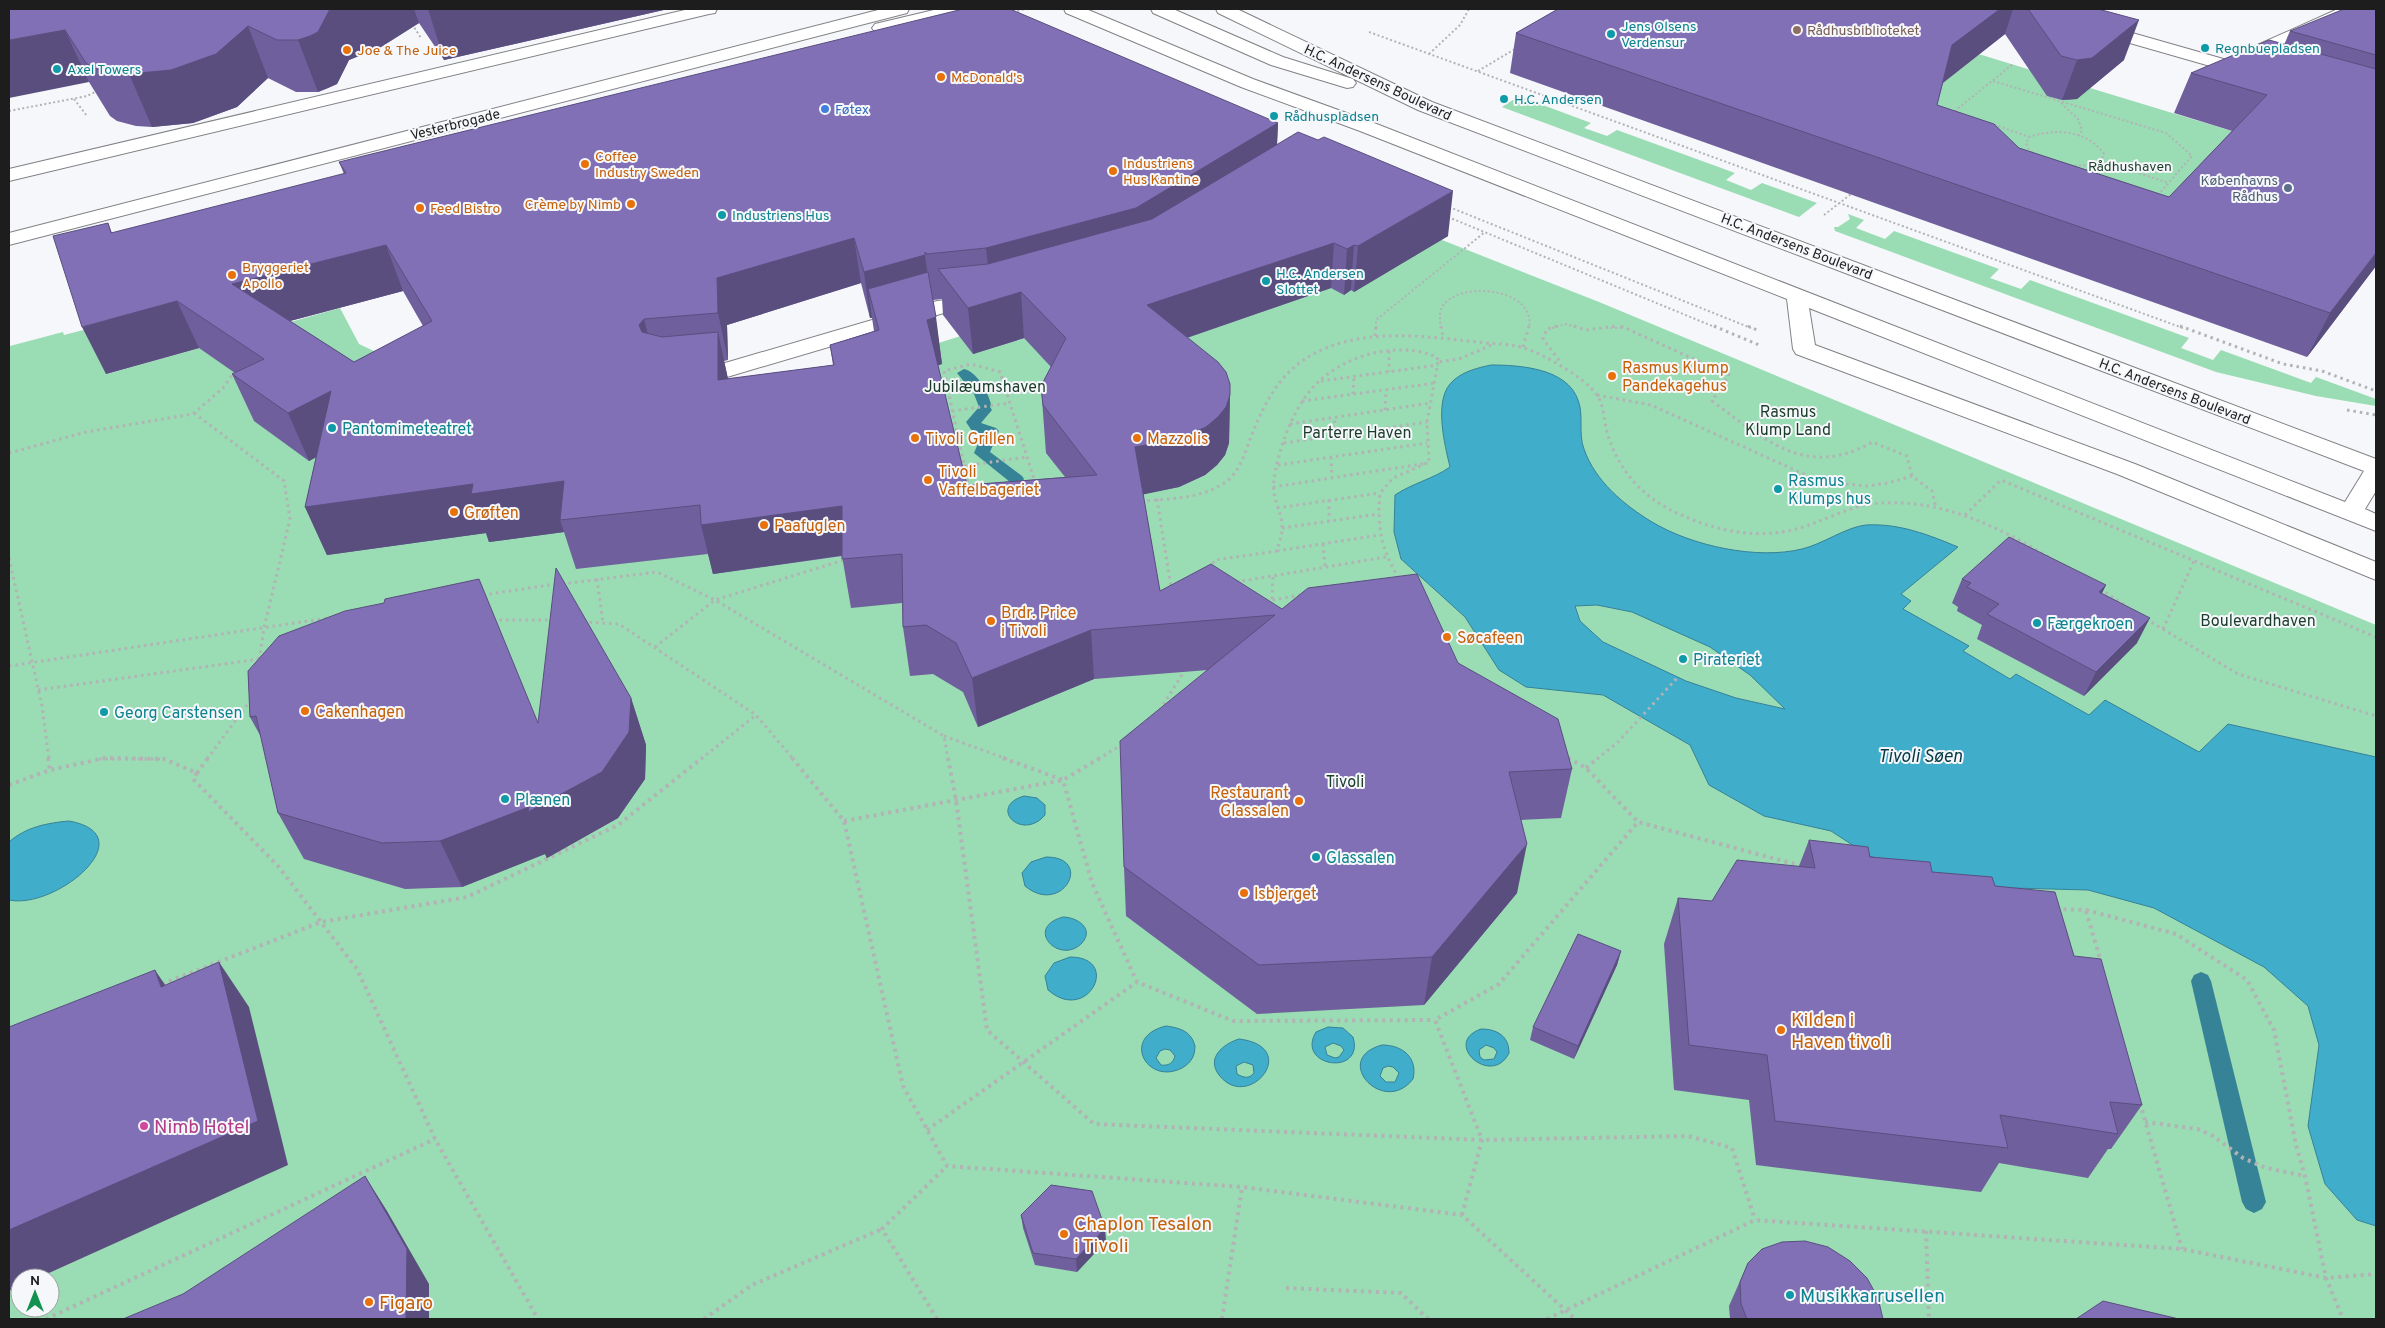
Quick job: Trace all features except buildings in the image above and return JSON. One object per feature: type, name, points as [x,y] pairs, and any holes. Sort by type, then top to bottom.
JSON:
[{"type":"street","points":[[9,175],[709,9]]},
{"type":"street","name":"Vesterbrogade","points":[[9,239],[901,9]]},
{"type":"street","points":[[707,59],[834,38],[958,9]]},
{"type":"street","points":[[1072,9],[1247,83],[1366,127],[2376,522]]},
{"type":"street","points":[[1159,9],[1278,61],[1425,106]]},
{"type":"street","name":"H.C. Andersens Boulevard","points":[[1224,9],[1425,106],[2376,467]]},
{"type":"street","points":[[2030,9],[2273,79]]},
{"type":"street","points":[[2226,66],[2350,9]]},
{"type":"street","points":[[1343,140],[1366,127]]},
{"type":"street","points":[[1797,296],[1804,349],[2126,469],[2376,572]]},
{"type":"street","points":[[668,374],[727,370],[945,306],[1001,300]]},
{"type":"street","points":[[2126,469],[2152,435]]},
{"type":"street","points":[[2350,513],[2376,472]]},
{"type":"path","points":[[1429,54],[1460,25],[1469,9]]},
{"type":"path","points":[[1366,31],[2283,364],[2322,371],[2376,391]]},
{"type":"path","points":[[1477,72],[1518,48]]},
{"type":"path","points":[[1947,117],[2013,64]]},
{"type":"path","points":[[1993,80],[2166,133],[2192,156],[2152,202]]},
{"type":"path","points":[[9,111],[87,96],[104,87]]},
{"type":"path","points":[[2058,101],[2078,119],[2082,130],[2079,136]]},
{"type":"path","points":[[1954,111],[2029,137],[2050,131],[2079,136],[2100,148],[2104,154],[2101,160],[2093,165],[2066,166]]},
{"type":"path","points":[[2029,137],[2026,143],[2029,150],[2038,156]]},
{"type":"path","points":[[2101,160],[2169,183]]},
{"type":"path","points":[[1443,205],[1804,349]]},
{"type":"path","points":[[1440,214],[1760,346]]},
{"type":"path","points":[[1375,336],[1376,320],[1485,232]]},
{"type":"path","points":[[1443,338],[1440,312],[1446,302],[1467,292],[1489,292],[1517,300],[1528,311],[1531,318],[1523,347]]},
{"type":"path","points":[[1912,476],[1888,485],[1866,488],[1819,481],[1651,405],[1597,395],[1561,363],[1543,339],[1547,329],[1566,324],[1586,330],[1620,326],[1729,375],[1712,401],[1773,444],[1815,459],[1850,454],[1872,442],[1907,456],[1912,476],[1932,491],[1936,508]]},
{"type":"path","points":[[1138,501],[1194,495],[1219,486],[1232,478],[1240,468],[1274,385],[1289,368],[1308,356],[1341,342],[1375,336],[1443,338],[1523,347],[1561,363]]},
{"type":"path","points":[[1318,381],[1389,372],[1459,359],[1495,344]]},
{"type":"path","points":[[1389,351],[1389,372]]},
{"type":"path","points":[[1277,551],[1282,528],[1273,487],[1290,424],[1306,392],[1318,381],[1351,361],[1389,351],[1421,351],[1436,357],[1438,363],[1436,383],[1427,422],[1428,463]]},
{"type":"path","points":[[970,493],[944,370],[971,364],[1000,372],[1036,485]]},
{"type":"path","points":[[9,453],[86,432],[147,424],[194,413],[223,388],[237,368]]},
{"type":"path","points":[[1353,394],[1354,376]]},
{"type":"path","points":[[1301,401],[1436,383]]},
{"type":"path","points":[[1384,410],[1386,390]]},
{"type":"path","points":[[1597,395],[1610,446],[1620,468],[1636,487],[1672,511],[1709,526],[1740,532],[1783,533],[1854,507],[1874,504],[1936,508],[1965,515],[2016,537],[2056,561]]},
{"type":"path","points":[[952,411],[1010,403]]},
{"type":"path","points":[[1290,424],[1431,403]]},
{"type":"path","points":[[194,413],[284,481],[290,519],[264,628],[258,668]]},
{"type":"path","points":[[1334,436],[1335,417]]},
{"type":"path","points":[[1284,443],[1427,422]]},
{"type":"path","points":[[1278,465],[1427,443]]},
{"type":"path","points":[[964,466],[1027,457]]},
{"type":"path","points":[[1331,457],[1332,477]]},
{"type":"path","points":[[1273,487],[1428,463]]},
{"type":"path","points":[[1277,508],[1380,492],[1393,478],[1428,463]]},
{"type":"path","points":[[1965,515],[2001,480],[2376,637]]},
{"type":"path","points":[[1380,492],[1379,536],[1386,557],[1404,585]]},
{"type":"path","points":[[1157,499],[1172,594]]},
{"type":"path","points":[[1329,500],[1329,521]]},
{"type":"path","points":[[1282,528],[1379,514]]},
{"type":"path","points":[[1209,576],[1209,565],[1215,560],[1379,536]]},
{"type":"path","points":[[1323,544],[1325,567]]},
{"type":"path","points":[[1229,583],[1386,557]]},
{"type":"path","points":[[9,558],[38,690],[50,770]]},
{"type":"path","points":[[655,647],[715,600],[848,559]]},
{"type":"path","points":[[2163,629],[2194,561]]},
{"type":"path","points":[[475,596],[657,572],[715,600],[944,736],[1063,780]]},
{"type":"path","points":[[1272,576],[1272,600]]},
{"type":"path","points":[[1391,580],[1400,578]]},
{"type":"path","points":[[597,579],[603,623]]},
{"type":"path","points":[[2097,587],[2130,608]]},
{"type":"path","points":[[1264,601],[1311,593]]},
{"type":"path","points":[[2138,613],[2238,674],[2376,716]]},
{"type":"path","points":[[9,666],[331,618]]},
{"type":"path","points":[[492,620],[558,620]]},
{"type":"path","points":[[576,621],[619,624],[756,715],[844,821],[903,1086],[947,1166]]},
{"type":"path","points":[[38,690],[269,658]]},
{"type":"path","points":[[1159,712],[1185,670],[1183,661]]},
{"type":"path","points":[[1185,670],[1195,670]]},
{"type":"path","points":[[1586,768],[1618,742],[1678,677]]},
{"type":"path","points":[[252,693],[250,701],[193,779],[278,866],[357,969],[435,1139],[538,1319]]},
{"type":"path","points":[[157,986],[321,922],[467,897],[618,825],[756,715]]},
{"type":"path","points":[[944,736],[956,800],[987,1030],[1094,1124],[1482,1140],[1688,1136],[1732,1148],[1755,1220]]},
{"type":"path","points":[[844,821],[1063,780],[1131,739]]},
{"type":"path","points":[[1560,753],[1586,768],[1638,822],[1805,867]]},
{"type":"path","points":[[9,785],[50,770],[104,758],[164,759],[197,773]]},
{"type":"path","points":[[1063,780],[1092,883],[1137,982],[1233,1021],[1435,1020],[1500,984],[1638,822]]},
{"type":"path","points":[[2049,908],[2086,910],[2176,934],[2247,980],[2274,1030],[2296,1145],[2305,1176],[2326,1278],[2343,1319]]},
{"type":"path","points":[[2086,910],[2101,965]]},
{"type":"path","points":[[927,1130],[1137,982]]},
{"type":"path","points":[[1435,1020],[1482,1140],[1462,1215]]},
{"type":"path","points":[[2138,1094],[2182,1249]]},
{"type":"path","points":[[2145,1122],[2198,1129],[2213,1136],[2243,1158],[2266,1168],[2305,1176]]},
{"type":"path","points":[[46,1319],[435,1139]]},
{"type":"path","points":[[704,1319],[752,1285],[882,1229],[947,1166],[1242,1187],[1462,1215],[1575,1319]]},
{"type":"path","points":[[1222,1319],[1242,1187]]},
{"type":"path","points":[[1547,1319],[1755,1220],[2182,1249],[2326,1278],[2376,1274]]},
{"type":"path","points":[[882,1229],[937,1319]]},
{"type":"path","points":[[1926,1231],[1929,1319]]},
{"type":"path","points":[[1286,1288],[1401,1293],[1428,1319]]},
{"type":"green space","name":"Rådhushaven","points":[[1972,52],[2054,77],[2077,99],[2090,88],[2248,136],[2151,240],[1919,102],[1965,65]]},
{"type":"green space","points":[[1519,96],[1591,123],[1584,128],[1607,136],[1617,130],[1735,173],[1726,180],[1751,190],[1762,183],[1817,203],[1799,217],[1502,107]]},
{"type":"green space","points":[[1848,214],[1864,220],[1856,228],[1885,239],[1894,231],[1999,269],[1990,278],[2021,289],[2030,280],[2189,338],[2181,348],[2213,360],[2221,350],[2311,383],[2316,377],[2376,399],[2376,406],[2316,396],[2216,372],[1835,231],[1834,227],[1838,227],[1850,219]]},
{"type":"green space","name":"Tivoli","points":[[1448,236],[1442,240],[1599,302],[2376,625],[2376,1319],[9,1319],[9,1291],[10,1318],[60,1318],[60,1268],[288,1164],[9,1087],[10,346],[63,332],[64,335],[91,328],[107,374],[340,308],[359,344],[495,408],[882,361],[1008,321]]},
{"type":"water","name":"Tivoli Søen","points":[[1491,365],[1541,370],[1564,381],[1572,389],[1578,400],[1581,412],[1582,443],[1595,472],[1621,500],[1641,515],[1668,531],[1725,549],[1765,553],[1802,549],[1858,526],[1866,525],[1890,526],[1925,534],[1958,547],[1901,594],[1911,601],[1903,609],[1969,646],[1963,651],[2010,679],[2016,674],[2089,715],[2105,700],[2199,752],[2228,724],[2376,757],[2376,1226],[2357,1220],[2325,1184],[2308,1126],[2319,1045],[2308,1006],[2264,967],[2154,908],[2088,890],[1972,887],[1877,861],[1831,831],[1764,816],[1709,785],[1690,745],[1603,695],[1526,687],[1499,670],[1465,617],[1401,559],[1394,532],[1395,495],[1450,467],[1442,425],[1445,392],[1450,384],[1459,376]],"holes":[[[1597,605],[1632,612],[1710,647],[1750,675],[1785,709],[1736,698],[1686,681],[1603,642],[1580,621],[1575,606]]]},
{"type":"water","points":[[1024,796],[1037,798],[1045,805],[1045,815],[1036,822],[1027,825],[1018,824],[1008,814],[1008,807],[1013,801]]},
{"type":"water","points":[[69,821],[90,829],[99,841],[96,855],[86,870],[69,883],[49,894],[28,900],[9,900],[9,842],[30,829]]},
{"type":"water","points":[[1046,857],[1061,860],[1069,866],[1071,874],[1068,883],[1061,890],[1051,895],[1039,894],[1025,886],[1022,873],[1031,862]]},
{"type":"water","points":[[1063,917],[1078,921],[1085,928],[1085,938],[1082,943],[1073,949],[1064,950],[1056,948],[1049,943],[1046,936],[1046,929],[1051,922]]},
{"type":"water","points":[[1070,957],[1086,960],[1094,967],[1096,977],[1094,987],[1086,995],[1076,1000],[1063,999],[1048,990],[1045,976],[1054,963]]},
{"type":"water","points":[[1166,1026],[1180,1029],[1188,1034],[1195,1046],[1193,1056],[1188,1064],[1169,1072],[1158,1071],[1149,1066],[1144,1058],[1142,1049],[1144,1040],[1152,1032]],"holes":[[[1170,1050],[1175,1056],[1173,1060],[1170,1064],[1161,1065],[1156,1058],[1160,1051]]]},
{"type":"water","points":[[1328,1027],[1343,1028],[1353,1037],[1354,1050],[1349,1058],[1341,1062],[1331,1063],[1322,1060],[1315,1053],[1312,1044],[1316,1032]],"holes":[[[1333,1043],[1341,1046],[1344,1050],[1339,1057],[1335,1058],[1327,1055],[1325,1047]]]},
{"type":"water","points":[[1481,1029],[1497,1032],[1507,1042],[1509,1053],[1501,1063],[1492,1066],[1482,1064],[1468,1052],[1466,1044],[1470,1035]],"holes":[[[1486,1045],[1494,1048],[1497,1052],[1494,1059],[1484,1060],[1480,1057],[1479,1050]]]},
{"type":"water","points":[[1239,1039],[1258,1044],[1267,1053],[1268,1064],[1264,1074],[1255,1082],[1243,1087],[1231,1085],[1215,1069],[1215,1057],[1218,1052]],"holes":[[[1244,1062],[1253,1065],[1254,1073],[1250,1076],[1244,1077],[1237,1074],[1236,1066]]]},
{"type":"water","points":[[1382,1045],[1402,1050],[1411,1059],[1414,1072],[1413,1079],[1401,1089],[1389,1092],[1377,1089],[1367,1082],[1361,1072],[1361,1062],[1367,1052]],"holes":[[[1393,1067],[1399,1073],[1395,1082],[1386,1082],[1380,1076],[1383,1068]]]},
{"type":"waterway","points":[[964,373],[981,393],[984,404]]},
{"type":"waterway","points":[[985,410],[973,422],[977,428],[991,431],[982,453],[991,460]]},
{"type":"waterway","points":[[996,464],[1016,479]]},
{"type":"waterway","points":[[2201,981],[2254,1202]]},
{"type":"place","name":"Rådhusbiblioteket","points":[[1797,30]]},
{"type":"place","name":"Jens Olsens Verdensur","points":[[1611,34]]},
{"type":"place","name":"Regnbuepladsen","points":[[2205,48]]},
{"type":"place","name":"Joe & The Juice","points":[[347,50]]},
{"type":"place","name":"Axel Towers","points":[[57,69]]},
{"type":"place","name":"McDonald's","points":[[941,77]]},
{"type":"place","name":"H.C. Andersen","points":[[1504,99]]},
{"type":"place","name":"Føtex","points":[[825,109]]},
{"type":"place","name":"Rådhuspladsen","points":[[1274,116]]},
{"type":"place","name":"Coffee Industry Sweden","points":[[585,164]]},
{"type":"place","name":"Industriens Hus Kantine","points":[[1113,171]]},
{"type":"place","name":"Københavns Rådhus","points":[[2288,188]]},
{"type":"place","name":"Crème by Nimb","points":[[631,204]]},
{"type":"place","name":"Feed Bistro","points":[[420,208]]},
{"type":"place","name":"Industriens Hus","points":[[722,215]]},
{"type":"place","name":"Bryggeriet Apollo","points":[[232,275]]},
{"type":"place","name":"H.C. Andersen Slottet","points":[[1266,281]]},
{"type":"place","name":"Rasmus Klump Pandekagehus","points":[[1612,376]]},
{"type":"place","name":"Pantomimeteatret","points":[[332,428]]},
{"type":"place","name":"Tivoli Grillen","points":[[915,438]]},
{"type":"place","name":"Mazzolis","points":[[1137,438]]},
{"type":"place","name":"Tivoli Vaffelbageriet","points":[[928,480]]},
{"type":"place","name":"Rasmus Klumps hus","points":[[1778,489]]},
{"type":"place","name":"Grøften","points":[[454,512]]},
{"type":"place","name":"Paafuglen","points":[[764,525]]},
{"type":"place","name":"Brdr. Price i Tivoli","points":[[991,621]]},
{"type":"place","name":"Færgekroen","points":[[2037,623]]},
{"type":"place","name":"Søcafeen","points":[[1447,637]]},
{"type":"place","name":"Pirateriet","points":[[1683,659]]},
{"type":"place","name":"Cakenhagen","points":[[305,711]]},
{"type":"place","name":"Georg Carstensen","points":[[104,712]]},
{"type":"place","name":"Plænen","points":[[505,799]]},
{"type":"place","name":"Restaurant Glassalen","points":[[1299,801]]},
{"type":"place","name":"Glassalen","points":[[1316,857]]},
{"type":"place","name":"Isbjerget","points":[[1244,893]]},
{"type":"place","name":"Kilden i Haven tivoli","points":[[1781,1030]]},
{"type":"place","name":"Nimb Hotel","points":[[144,1126]]},
{"type":"place","name":"Chaplon Tesalon i Tivoli","points":[[1064,1234]]},
{"type":"place","name":"Musikkarrusellen","points":[[1790,1295]]},
{"type":"place","name":"Figaro","points":[[369,1302]]},
{"type":"park label","name":"Jubilæumshaven","points":[[985,386]]},
{"type":"park label","name":"Rasmus Klump Land","points":[[1788,420]]},
{"type":"park label","name":"Parterre Haven","points":[[1357,432]]},
{"type":"park label","name":"Boulevardhaven","points":[[2258,620]]}]
